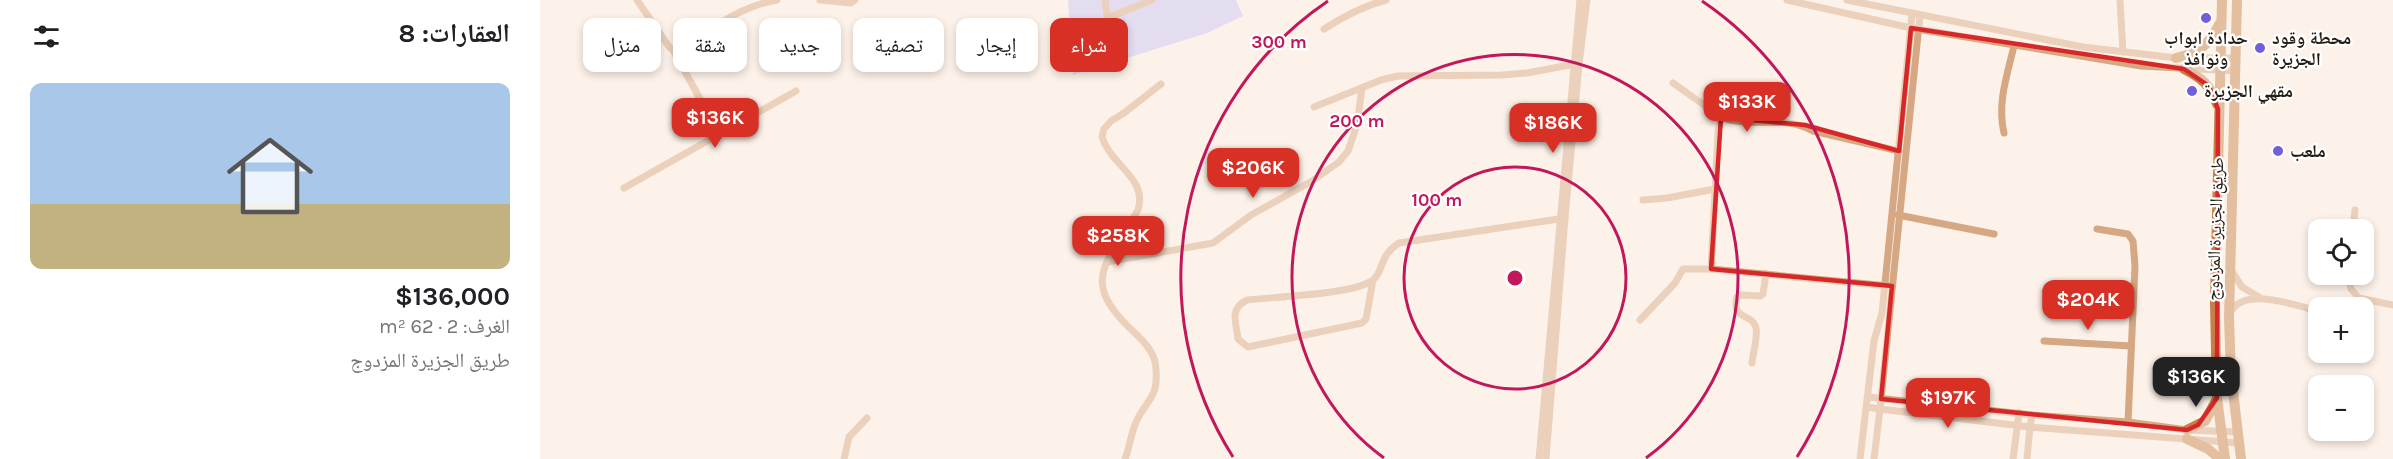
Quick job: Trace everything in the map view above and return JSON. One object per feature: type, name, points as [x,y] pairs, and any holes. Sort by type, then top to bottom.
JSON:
[{"type":"main road","name":"طريق الجزيرة المزدوج","points":[[2222,0],[2215,303],[2217,398],[2225,459]]},
{"type":"main road","name":"طريق الجزيرة المزدوج","points":[[2237,0],[2229,319],[2231,374],[2241,459]]},
{"type":"main road","points":[[2176,58],[2190,54],[2208,44],[2222,21]]},
{"type":"main road","points":[[2184,69],[2209,86],[2218,109]]},
{"type":"main road","points":[[2217,398],[2205,421],[2187,435],[2220,459]]},
{"type":"street","points":[[637,0],[673,51]]},
{"type":"street","points":[[729,18],[744,8],[777,0]]},
{"type":"street","points":[[821,0],[851,3],[855,0]]},
{"type":"street","points":[[1105,0],[1107,15],[1113,16],[1152,0]]},
{"type":"street","points":[[1324,29],[1370,4],[1386,0]]},
{"type":"street","points":[[1539,459],[1580,0]]},
{"type":"street","points":[[1576,64],[1587,0]]},
{"type":"street","points":[[1787,0],[1915,29],[2014,46],[2141,66],[2235,71]]},
{"type":"street","points":[[1847,0],[2083,47],[2176,58],[2235,58]]},
{"type":"street","points":[[2121,0],[2123,52]]},
{"type":"street","points":[[1860,459],[1874,341],[1889,286],[1898,215],[1916,15]]},
{"type":"street","points":[[1874,459],[1881,399],[1899,151],[1915,29]]},
{"type":"street","points":[[2004,134],[2001,101],[2014,46]]},
{"type":"street","points":[[1314,107],[1381,80],[1398,76],[1502,75],[1576,64]]},
{"type":"street","points":[[685,72],[719,133]]},
{"type":"street","points":[[1673,83],[1721,117],[1735,121],[1783,121],[1805,125],[1813,131],[1899,151]]},
{"type":"street","points":[[1125,459],[1137,420],[1152,400],[1156,367],[1149,349],[1111,309],[1104,297],[1102,280],[1107,262],[1138,210],[1140,195],[1136,183],[1104,143],[1102,137],[1104,129],[1111,121],[1161,84]]},
{"type":"street","points":[[1107,262],[1213,243],[1251,214],[1312,181],[1339,162],[1348,151],[1357,125],[1362,88]]},
{"type":"street","points":[[624,188],[796,91]]},
{"type":"street","points":[[1711,269],[1714,189],[1721,117]]},
{"type":"street","points":[[1643,200],[1714,189]]},
{"type":"street","points":[[2354,219],[2355,210]]},
{"type":"street","points":[[1898,215],[1994,234]]},
{"type":"street","points":[[1373,280],[1350,289],[1247,300],[1238,304],[1235,311],[1238,339],[1248,347],[1362,323],[1366,319],[1373,280],[1388,250],[1398,243],[1562,219]]},
{"type":"street","points":[[1546,459],[1562,219]]},
{"type":"street","points":[[2097,229],[2128,234],[2133,241],[2135,266],[2128,422]]},
{"type":"street","points":[[2230,258],[2234,277],[2248,292],[2261,298],[2308,309]]},
{"type":"street","points":[[1640,320],[1675,283],[1683,269],[1711,269],[1889,286]]},
{"type":"street","points":[[1752,363],[1756,329],[1752,321],[1739,314],[1736,304],[1737,297],[1763,294],[1766,274]]},
{"type":"street","points":[[2350,285],[2359,298],[2393,305]]},
{"type":"street","points":[[2229,319],[2231,311],[2242,301],[2261,298]]},
{"type":"street","points":[[2044,341],[2131,346]]},
{"type":"street","points":[[1868,397],[2032,415],[2128,422],[2187,435],[2238,438]]},
{"type":"street","points":[[1867,407],[2030,427],[2238,438]]},
{"type":"street","points":[[2013,459],[2019,413]]},
{"type":"street","points":[[2027,459],[2032,415]]},
{"type":"street","points":[[844,459],[849,437],[867,418]]},
{"type":"highlighted area","points":[[1911,28],[2184,69],[2209,86],[2218,109],[2217,398],[2198,425],[2187,430],[1881,399],[1892,286],[1711,269],[1721,117],[1805,125],[1899,151]]},
{"type":"shaded area","points":[[1068,0],[1236,0],[1243,16],[1207,33],[1128,58],[1128,18],[1069,18]]},
{"type":"place","name":"حدادة ابواب ونوافذ","points":[[2206,18]]},
{"type":"place","name":"محطة وقود الجزيرة","points":[[2260,48]]},
{"type":"place","name":"مقهي الجزيرة","points":[[2192,91]]},
{"type":"place","name":"ملعب","points":[[2278,151]]}]
